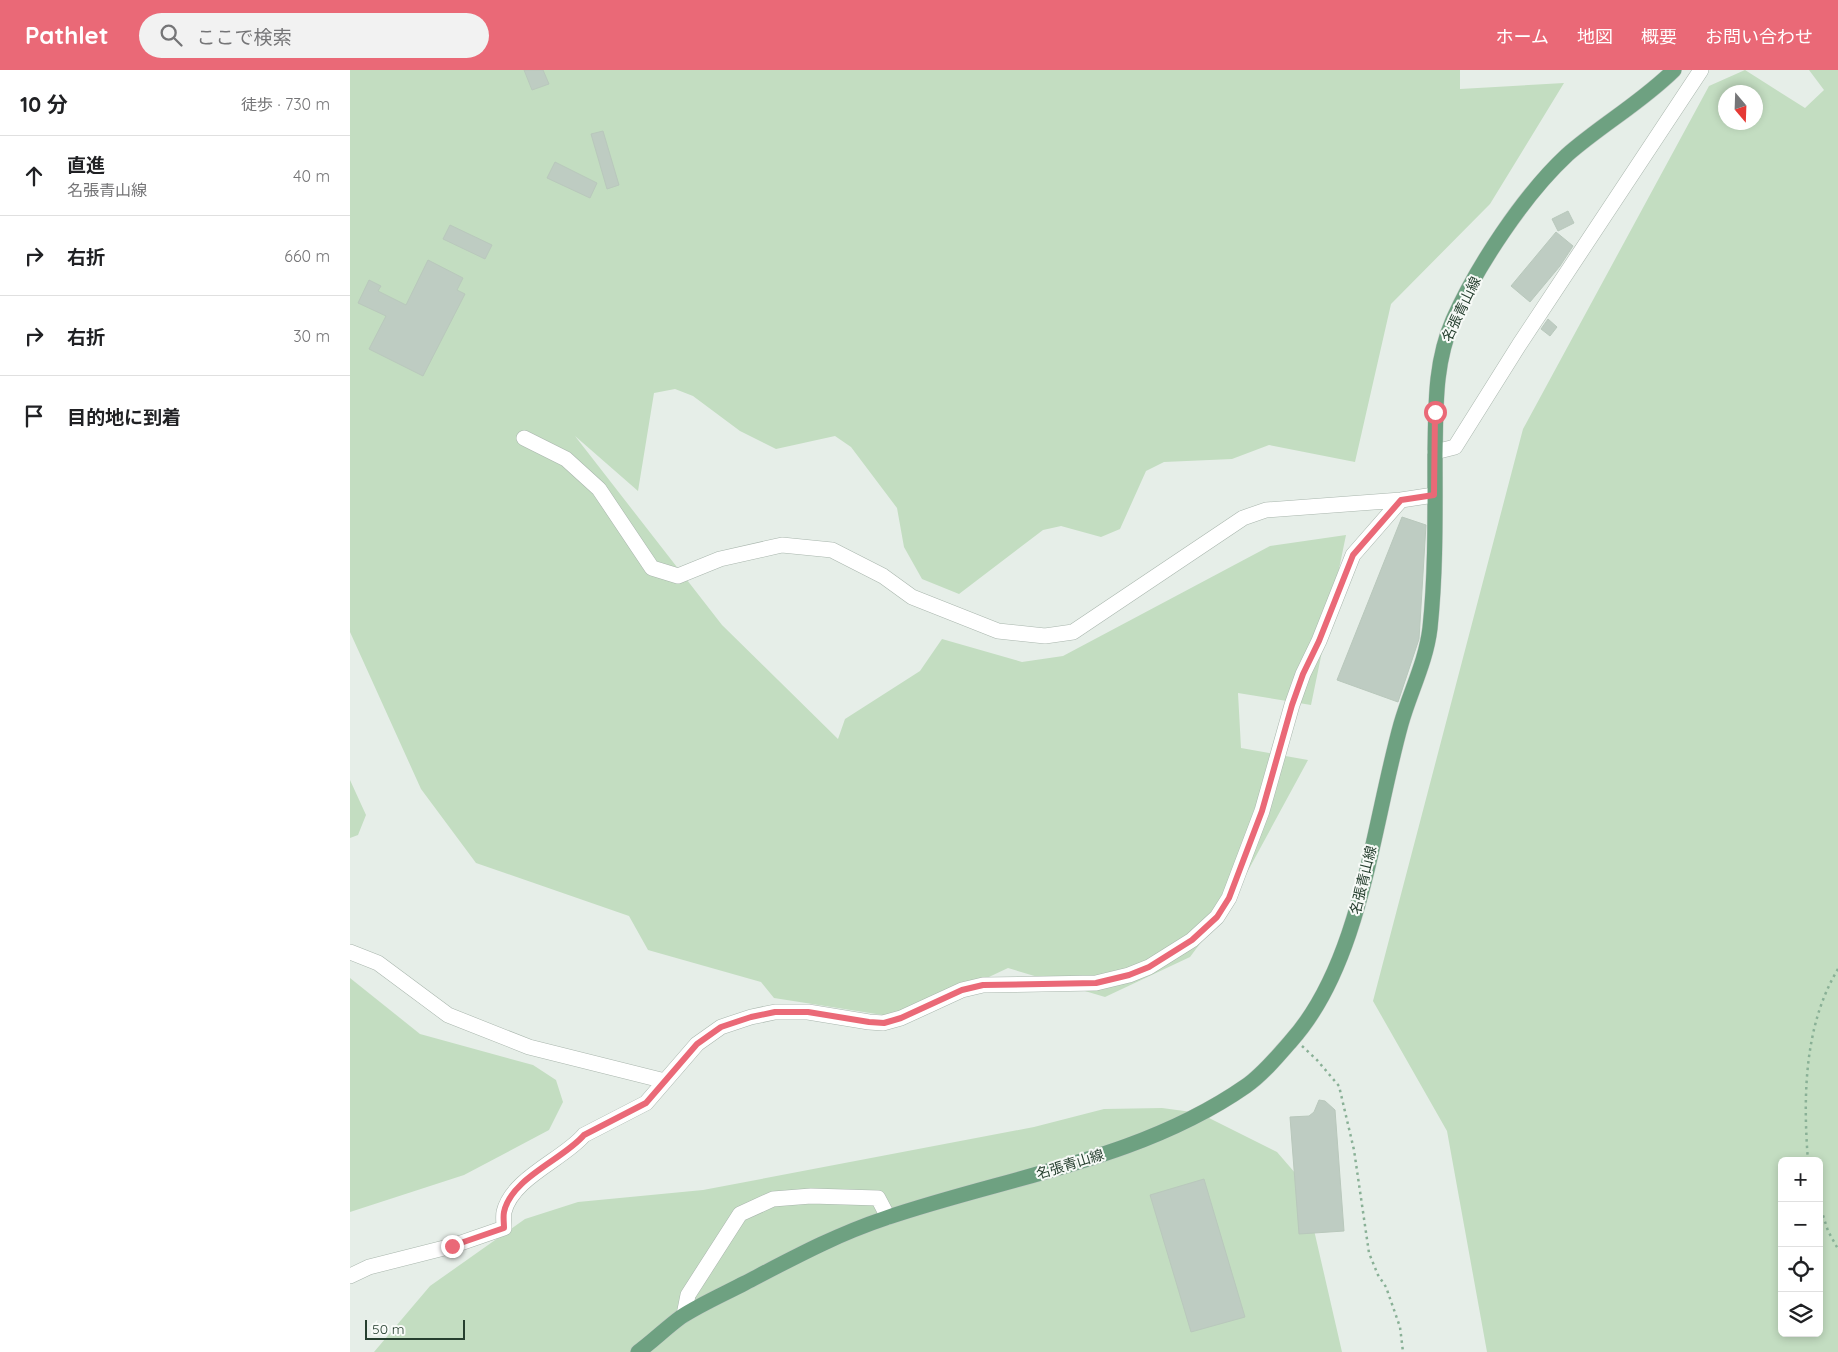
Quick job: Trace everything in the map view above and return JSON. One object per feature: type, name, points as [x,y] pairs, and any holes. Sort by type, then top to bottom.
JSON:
[{"type":"main road","name":"名張青山線","points":[[638,1352],[684,1316],[831,1238],[888,1217],[1109,1152],[1196,1117],[1250,1084],[1294,1039],[1313,1012],[1350,935],[1402,720],[1423,664],[1430,631],[1435,522],[1437,375],[1443,345],[1455,316],[1484,262],[1522,206],[1564,158],[1618,114],[1655,89],[1674,70]]},
{"type":"street","points":[[1435,452],[1455,447],[1524,336],[1701,70]]},
{"type":"street","points":[[524,438],[566,459],[599,489],[652,568],[678,576],[720,559],[782,545],[832,550],[883,576],[912,597],[998,631],[1045,636],[1073,632],[1243,518],[1266,510],[1401,500],[1434,495]]},
{"type":"street","points":[[350,1276],[369,1267],[452,1246],[504,1228],[504,1212],[517,1189],[544,1165],[578,1143],[584,1135],[646,1103],[697,1044],[721,1027],[751,1017],[775,1012],[808,1012],[884,1023],[901,1018],[962,990],[983,985],[1096,983],[1129,975],[1149,967],[1192,940],[1217,917],[1229,898],[1262,811],[1300,682],[1319,641],[1353,555],[1401,500]]},
{"type":"street","points":[[350,952],[378,964],[448,1015],[529,1047],[665,1081]]},
{"type":"street","points":[[684,1316],[688,1295],[740,1214],[773,1199],[811,1196],[878,1198],[888,1217]]},
{"type":"path","points":[[1808,1157],[1805,1117],[1812,1035],[1827,986],[1838,969]]},
{"type":"path","points":[[1294,1039],[1317,1060],[1338,1086],[1354,1150],[1369,1253],[1378,1275],[1386,1287],[1400,1327],[1403,1352]]},
{"type":"path","points":[[1823,1215],[1828,1231],[1838,1250]]},
{"type":"green space","points":[[350,70],[1460,70],[1460,89],[1564,83],[1490,204],[1391,304],[1355,462],[1269,445],[1232,459],[1164,462],[1146,471],[1120,529],[1101,537],[1061,526],[1043,530],[959,594],[922,579],[904,547],[897,508],[851,447],[835,436],[776,449],[740,431],[693,396],[675,389],[654,393],[638,491],[575,436],[722,625],[838,739],[845,719],[920,671],[942,639],[1022,662],[1063,656],[1270,546],[1346,535],[1311,705],[1238,693],[1241,748],[1308,760],[1231,902],[1190,957],[1105,997],[1008,968],[902,1018],[774,998],[761,982],[648,950],[629,916],[476,863],[421,789],[350,632]]},
{"type":"green space","points":[[1745,70],[1805,108],[1824,90],[1809,70],[1838,70],[1838,1352],[1487,1352],[1447,1131],[1373,1001],[1523,429],[1709,86]]},
{"type":"green space","points":[[350,780],[366,815],[358,835],[350,838]]},
{"type":"green space","points":[[350,978],[420,1034],[533,1065],[556,1080],[563,1102],[549,1130],[464,1175],[350,1212]]},
{"type":"green space","points":[[1162,1108],[1199,1113],[1277,1152],[1296,1174],[1314,1230],[1342,1352],[374,1352],[430,1286],[525,1219],[578,1202],[703,1190],[1034,1127],[1104,1109]]},
{"type":"building","points":[[524,70],[543,70],[549,84],[532,90]]},
{"type":"building","points":[[603,131],[619,185],[607,189],[591,134]]},
{"type":"building","points":[[555,162],[597,183],[590,198],[547,178]]},
{"type":"building","points":[[1568,211],[1574,223],[1558,231],[1552,219]]},
{"type":"building","points":[[450,225],[492,245],[485,259],[443,239]]},
{"type":"building","points":[[1556,232],[1573,246],[1560,266],[1530,302],[1511,286]]},
{"type":"building","points":[[428,260],[463,278],[457,290],[465,294],[423,376],[369,349],[386,316],[358,303],[369,280],[381,286],[378,291],[406,305]]},
{"type":"building","points":[[1548,319],[1557,327],[1550,336],[1541,329]]},
{"type":"building","points":[[1402,517],[1426,525],[1419,639],[1398,702],[1337,680]]},
{"type":"building","points":[[1319,1100],[1325,1101],[1335,1110],[1344,1231],[1299,1234],[1290,1117],[1309,1116],[1314,1112]]},
{"type":"building","points":[[1204,1179],[1245,1317],[1191,1332],[1150,1195]]},
{"type":"route","points":[[452,1246],[504,1228],[504,1212],[517,1189],[544,1165],[578,1143],[584,1135],[626,1116],[646,1103],[653,1097],[680,1061],[697,1044],[721,1027],[751,1017],[775,1012],[808,1012],[884,1023],[901,1018],[962,990],[983,985],[1096,983],[1129,975],[1149,967],[1192,940],[1217,917],[1229,898],[1262,811],[1292,705],[1303,674],[1319,641],[1353,555],[1401,500],[1434,495],[1435,412]]}]
